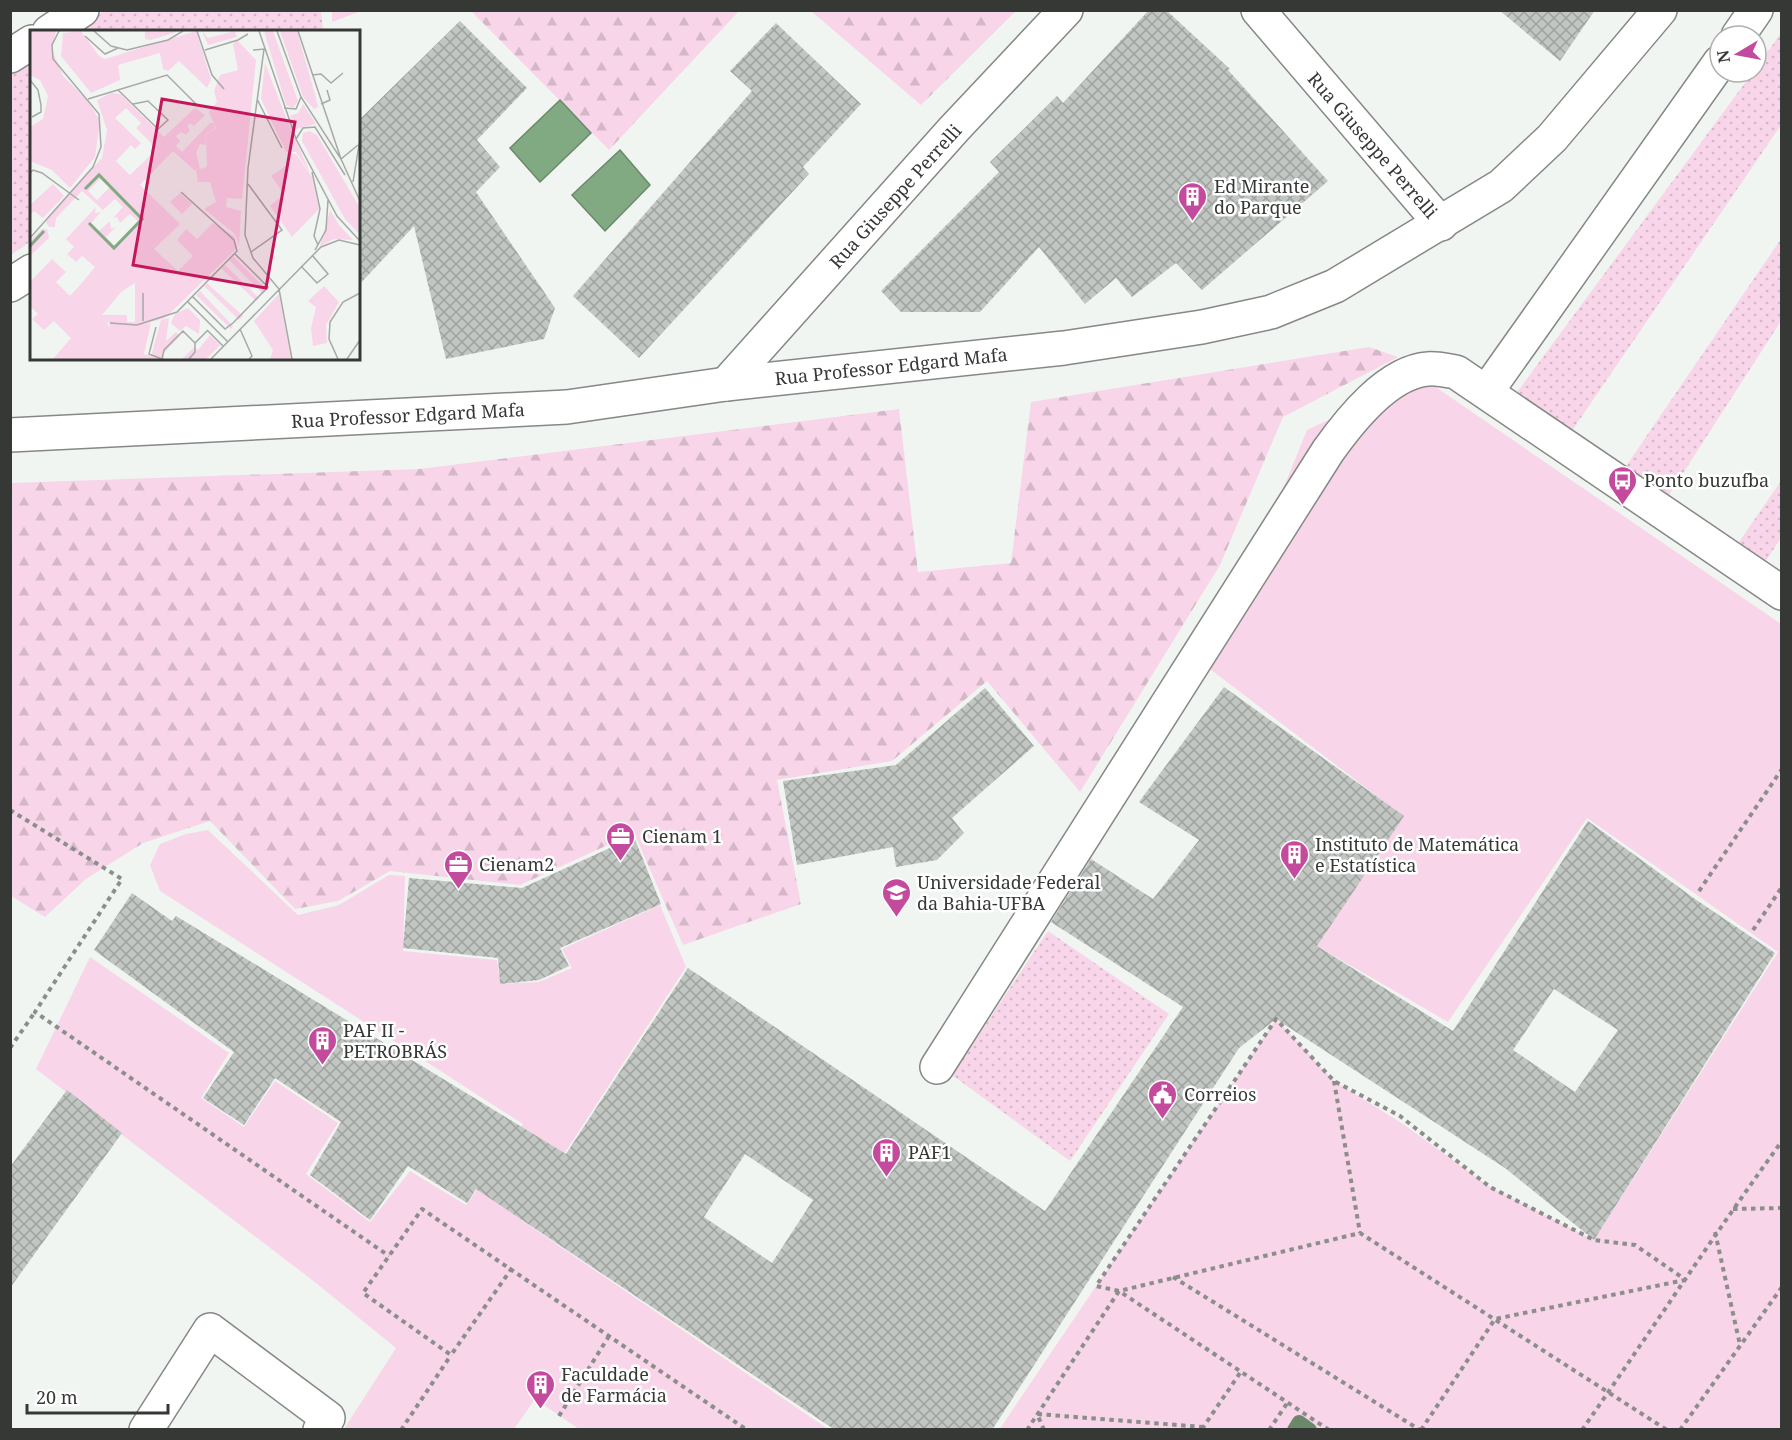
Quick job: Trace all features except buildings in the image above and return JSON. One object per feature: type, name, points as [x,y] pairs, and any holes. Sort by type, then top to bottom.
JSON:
[{"type":"street","points":[[52,30],[82,10]]},
{"type":"street","name":"Rua Giuseppe Perrelli","points":[[726,384],[954,129],[1066,10]]},
{"type":"street","name":"Rua Giuseppe Perrelli","points":[[1258,10],[1441,224]]},
{"type":"street","name":"Rua Professor Edgard Mafa","points":[[10,435],[567,407],[726,384],[1064,348],[1202,327],[1270,312],[1335,286],[1501,186],[1552,138],[1660,10]]},
{"type":"street","points":[[1746,24],[1756,10]]},
{"type":"street","points":[[10,56],[30,43]]},
{"type":"street","points":[[1486,391],[1708,79]]},
{"type":"street","points":[[10,285],[30,271]]},
{"type":"street","points":[[937,1067],[1351,418],[1399,377],[1428,369],[1456,372],[1782,593]]},
{"type":"street","points":[[146,1430],[210,1330],[328,1418],[320,1430]]},
{"type":"path","points":[[1700,891],[1782,769]]},
{"type":"path","points":[[10,810],[122,879],[10,1048]]},
{"type":"path","points":[[1753,930],[1782,887]]},
{"type":"path","points":[[35,1012],[389,1256]]},
{"type":"path","points":[[1329,1430],[1242,1370],[1119,1291],[1096,1286],[1276,1019],[1334,1082],[1400,1116],[1490,1187],[1594,1240],[1635,1245],[1686,1280]]},
{"type":"path","points":[[1334,1082],[1360,1233]]},
{"type":"path","points":[[1582,1430],[1686,1280],[1715,1232],[1782,1141]]},
{"type":"path","points":[[1733,1209],[1782,1208]]},
{"type":"path","points":[[451,1355],[363,1293],[422,1209],[512,1268],[747,1430]]},
{"type":"path","points":[[1715,1232],[1740,1346]]},
{"type":"path","points":[[1027,1430],[1119,1291],[1173,1276],[1360,1233],[1667,1430]]},
{"type":"path","points":[[401,1430],[512,1268]]},
{"type":"path","points":[[1173,1276],[1421,1430],[1495,1319],[1686,1280]]},
{"type":"path","points":[[1680,1430],[1782,1287]]},
{"type":"path","points":[[559,1416],[609,1335]]},
{"type":"path","points":[[1037,1414],[1203,1428],[1242,1370]]},
{"type":"path","points":[[1269,1430],[1288,1402]]},
{"type":"path","points":[[1037,1414],[1044,1430]]},
{"type":"green space","points":[[106,10],[321,11],[323,30],[77,30]]},
{"type":"green space","points":[[332,10],[361,10],[361,11],[332,22]]},
{"type":"green space","points":[[471,11],[739,11],[609,150]]},
{"type":"green space","points":[[811,11],[1016,11],[921,105]]},
{"type":"green space","points":[[1781,33],[1781,125],[1569,435],[1512,399],[1744,84],[1768,84],[1768,51]]},
{"type":"green space","points":[[30,61],[30,242],[11,255],[11,73]]},
{"type":"green space","points":[[1781,239],[1781,321],[1665,501],[1622,472]]},
{"type":"green space","points":[[1369,347],[1398,357],[1283,417],[1220,565],[1080,792],[987,681],[892,761],[777,780],[801,904],[683,945],[634,833],[520,885],[390,871],[338,901],[295,909],[210,821],[143,843],[86,879],[45,917],[11,896],[11,483],[419,469],[899,409],[918,572],[1011,563],[1031,402]]},
{"type":"green space","points":[[1421,377],[1781,624],[1781,1429],[999,1430],[1276,1019],[1334,1081],[1403,1124],[1490,1187],[1594,1240],[1778,952],[1587,818],[1448,1022],[1317,946],[1403,816],[1210,669],[1307,430]]},
{"type":"green space","points":[[1781,481],[1781,538],[1765,562],[1739,542]]},
{"type":"green space","points":[[208,830],[298,915],[339,905],[389,875],[405,876],[403,951],[497,960],[500,984],[539,982],[572,968],[562,949],[660,905],[686,967],[521,1220],[828,1429],[579,1429],[535,1399],[514,1429],[344,1429],[396,1348],[316,1283],[36,1069],[90,957],[229,1053],[201,1098],[244,1127],[275,1081],[338,1123],[306,1174],[370,1222],[410,1171],[466,1205],[523,1124],[160,891],[150,865],[160,844],[186,834]]},
{"type":"green space","points":[[1048,931],[1169,1014],[1070,1161],[952,1075]]},
{"type":"shaded area","points":[[560,100],[591,133],[540,182],[510,148]]},
{"type":"shaded area","points":[[620,150],[650,185],[605,231],[572,195]]},
{"type":"waterway","points":[[1294,1430],[1299,1422],[1310,1430]]},
{"type":"place","name":"Ed Mirante do Parque","points":[[1193,222]]},
{"type":"place","name":"Ponto buzufba","points":[[1623,506]]},
{"type":"place","name":"Cienam 1","points":[[621,862]]},
{"type":"place","name":"Instituto de Matemática e Estatística","points":[[1294,880]]},
{"type":"place","name":"Cienam2","points":[[458,890]]},
{"type":"place","name":"Universidade Federal da Bahia-UFBA","points":[[896,918]]},
{"type":"place","name":"PAF II - PETROBRÁS","points":[[322,1066]]},
{"type":"place","name":"Correios","points":[[1163,1120]]},
{"type":"place","name":"PAF1","points":[[887,1178]]},
{"type":"place","name":"Faculdade de Farmácia","points":[[540,1410]]}]
